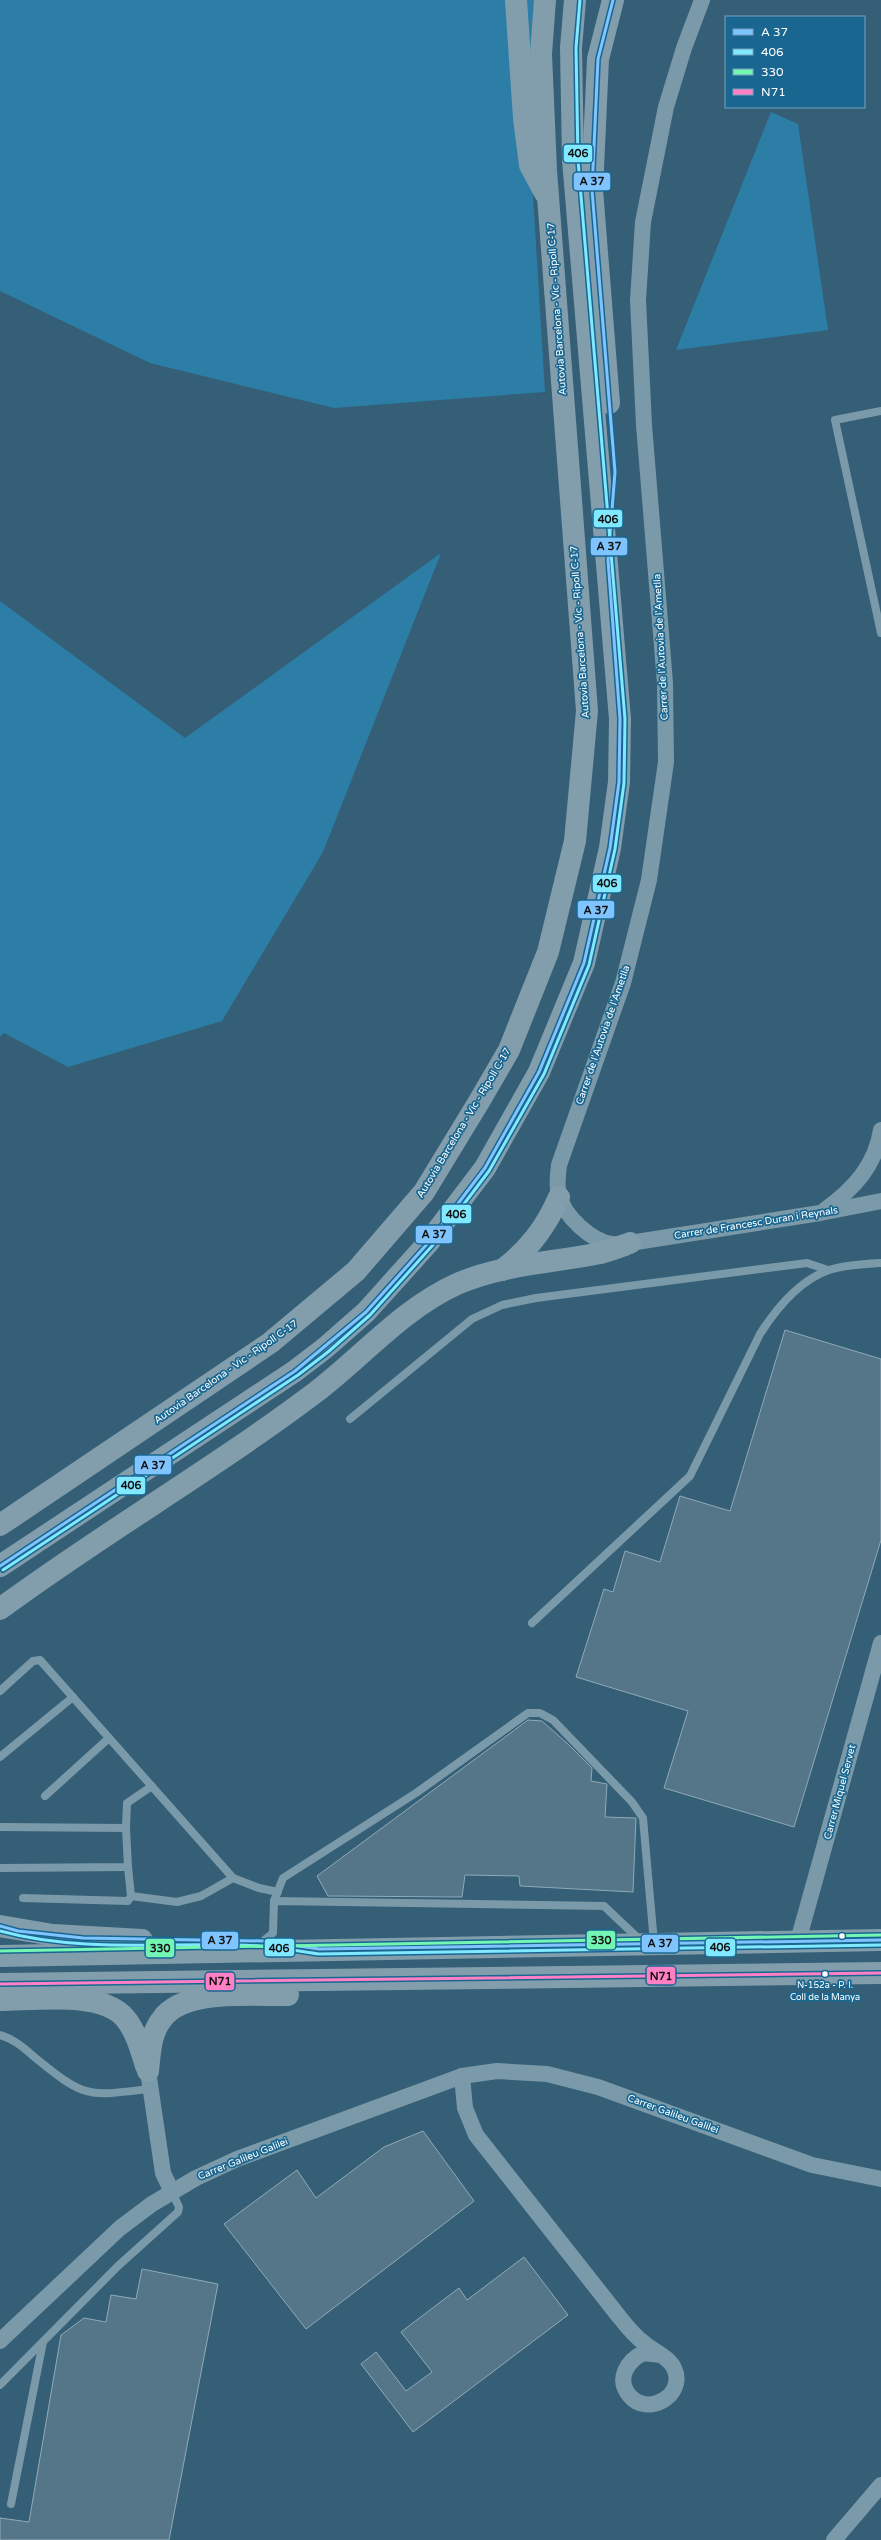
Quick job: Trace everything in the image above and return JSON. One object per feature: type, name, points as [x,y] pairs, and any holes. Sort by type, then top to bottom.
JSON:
[{"type":"highway","points":[[516,0],[520,80],[530,165],[549,199]]},
{"type":"highway","name":"Autovia Barcelona - Vic - Ripoll C-17","points":[[0,1525],[270,1343],[356,1271],[424,1192],[509,1050],[548,952],[575,841],[587,711],[549,199],[541,54],[545,0]]},
{"type":"highway","points":[[0,1566],[276,1384],[325,1348],[366,1312],[428,1243],[485,1168],[539,1072],[584,963],[610,848],[619,782],[620,719],[608,560],[573,160],[571,48],[575,0]]},
{"type":"highway","points":[[608,560],[615,472],[592,190],[592,158],[598,59],[613,0]]},
{"type":"highway","points":[[501,1270],[518,1258],[540,1234],[559,1197]]},
{"type":"highway","points":[[0,1609],[95,1541],[234,1450],[316,1391],[408,1314],[457,1284],[501,1270],[597,1254],[630,1243]]},
{"type":"highway","points":[[0,1926],[18,1931],[83,1938],[263,1940],[319,1949]]},
{"type":"highway","points":[[0,1956],[319,1949],[881,1940]]},
{"type":"highway","points":[[0,1984],[881,1973]]},
{"type":"highway","points":[[149,2080],[150,2047],[162,2018],[176,2006],[198,1998],[306,1995],[386,1989],[412,1985],[438,1978]]},
{"type":"highway","points":[[0,2000],[76,2000],[97,2002],[142,2018],[162,2018]]},
{"type":"highway","points":[[117,2010],[130,2025],[149,2080]]},
{"type":"street","name":"Carrer de l'Autovia de l'Ametlla","points":[[630,1243],[612,1244],[587,1232],[566,1210],[559,1197],[557,1184],[559,1164],[623,983],[649,880],[666,762],[665,683],[644,425],[638,300],[643,222],[666,107],[684,48],[702,0]]},
{"type":"street","points":[[820,1213],[845,1195],[867,1170],[880,1152],[881,1130]]},
{"type":"street","name":"Carrer de Francesc Duran i Reynals","points":[[630,1243],[820,1213],[881,1201]]},
{"type":"street","name":"Carrer Miquel Servet","points":[[798,1942],[881,1643]]},
{"type":"street","name":"Carrer Galileu Galilei","points":[[0,2341],[120,2228],[172,2192],[237,2159],[462,2076],[497,2071],[547,2074],[598,2087],[812,2165],[881,2179]]},
{"type":"street","points":[[462,2076],[464,2108],[476,2135],[629,2329],[669,2361],[676,2378],[675,2387],[670,2396],[656,2404],[638,2402],[629,2395],[624,2385],[623,2374],[631,2348],[629,2329]]},
{"type":"street","points":[[149,2080],[163,2173],[172,2192]]},
{"type":"street","points":[[627,2364],[643,2353],[661,2355]]},
{"type":"street","points":[[834,2540],[881,2485]]},
{"type":"lane","points":[[881,411],[835,420],[881,633]]},
{"type":"lane","points":[[350,1419],[472,1319],[502,1305],[536,1298],[807,1263],[828,1270]]},
{"type":"lane","points":[[532,1623],[690,1476],[760,1334],[773,1314],[789,1297],[813,1278],[828,1270],[881,1263]]},
{"type":"lane","points":[[0,1691],[33,1661],[40,1660],[233,1878],[259,1888],[278,1892]]},
{"type":"lane","points":[[0,1757],[73,1697]]},
{"type":"lane","points":[[263,1940],[272,1933],[274,1901],[283,1878],[416,1793],[528,1712],[540,1713],[554,1720],[632,1802],[643,1818],[650,1944]]},
{"type":"lane","points":[[44,1796],[109,1738]]},
{"type":"lane","points":[[23,1898],[128,1901],[131,1896],[126,1828],[127,1803],[152,1786]]},
{"type":"lane","points":[[0,1827],[126,1828]]},
{"type":"lane","points":[[0,1868],[128,1867]]},
{"type":"lane","points":[[131,1896],[177,1902],[201,1896],[233,1878]]},
{"type":"lane","points":[[274,1901],[604,1906],[650,1944]]},
{"type":"lane","points":[[0,2035],[14,2041],[75,2088],[88,2093],[100,2095],[149,2080]]},
{"type":"lane","points":[[0,2385],[118,2266],[178,2212],[179,2207],[172,2192]]},
{"type":"lane","points":[[11,2504],[43,2341]]},
{"type":"shaded area","points":[[0,0],[535,0],[528,114],[545,392],[334,408],[150,363],[0,291]]},
{"type":"shaded area","points":[[771,112],[798,124],[828,330],[676,350]]},
{"type":"shaded area","points":[[441,553],[323,852],[222,1021],[68,1067],[4,1033],[0,1037],[0,601],[185,738]]},
{"type":"building","points":[[785,1330],[881,1359],[881,1540],[794,1827],[664,1788],[688,1711],[576,1677],[604,1589],[613,1592],[625,1551],[660,1562],[680,1496],[730,1511]]},
{"type":"building","points":[[528,1720],[542,1721],[592,1768],[591,1781],[607,1784],[605,1817],[636,1818],[633,1892],[520,1886],[519,1876],[465,1875],[462,1897],[328,1896],[317,1876]]},
{"type":"building","points":[[423,2131],[474,2201],[306,2329],[224,2224],[297,2170],[316,2198],[384,2147]]},
{"type":"building","points":[[524,2257],[568,2315],[413,2432],[361,2364],[376,2352],[406,2391],[432,2372],[401,2332],[459,2288],[467,2300]]},
{"type":"building","points":[[142,2269],[218,2284],[169,2540],[0,2540],[0,2518],[29,2522],[61,2335],[84,2318],[106,2322],[111,2295],[136,2299]]},
{"type":"transit line","name":"406","points":[[3,1570],[298,1375],[328,1352],[370,1315],[432,1246],[489,1171],[544,1074],[589,965],[615,849],[624,783],[625,719],[578,160],[576,48],[580,0]]},
{"type":"transit line","points":[[0,1566],[295,1371],[366,1312],[428,1243],[485,1168],[539,1072],[584,963],[610,848],[619,782],[620,719],[608,560],[615,472],[592,190],[598,59],[613,0]]},
{"type":"transit line","points":[[0,1926],[18,1931],[83,1938],[263,1941],[319,1949],[881,1940]]},
{"type":"transit line","name":"406","points":[[0,1931],[32,1938],[97,1945],[262,1946],[319,1954],[881,1945]]},
{"type":"transit line","name":"330","points":[[0,1951],[881,1935]]},
{"type":"transit line","name":"N71","points":[[0,1984],[881,1973]]},
{"type":"place","name":"N-152a - P. I. Coll de la Manya","points":[[825,1974]]}]
